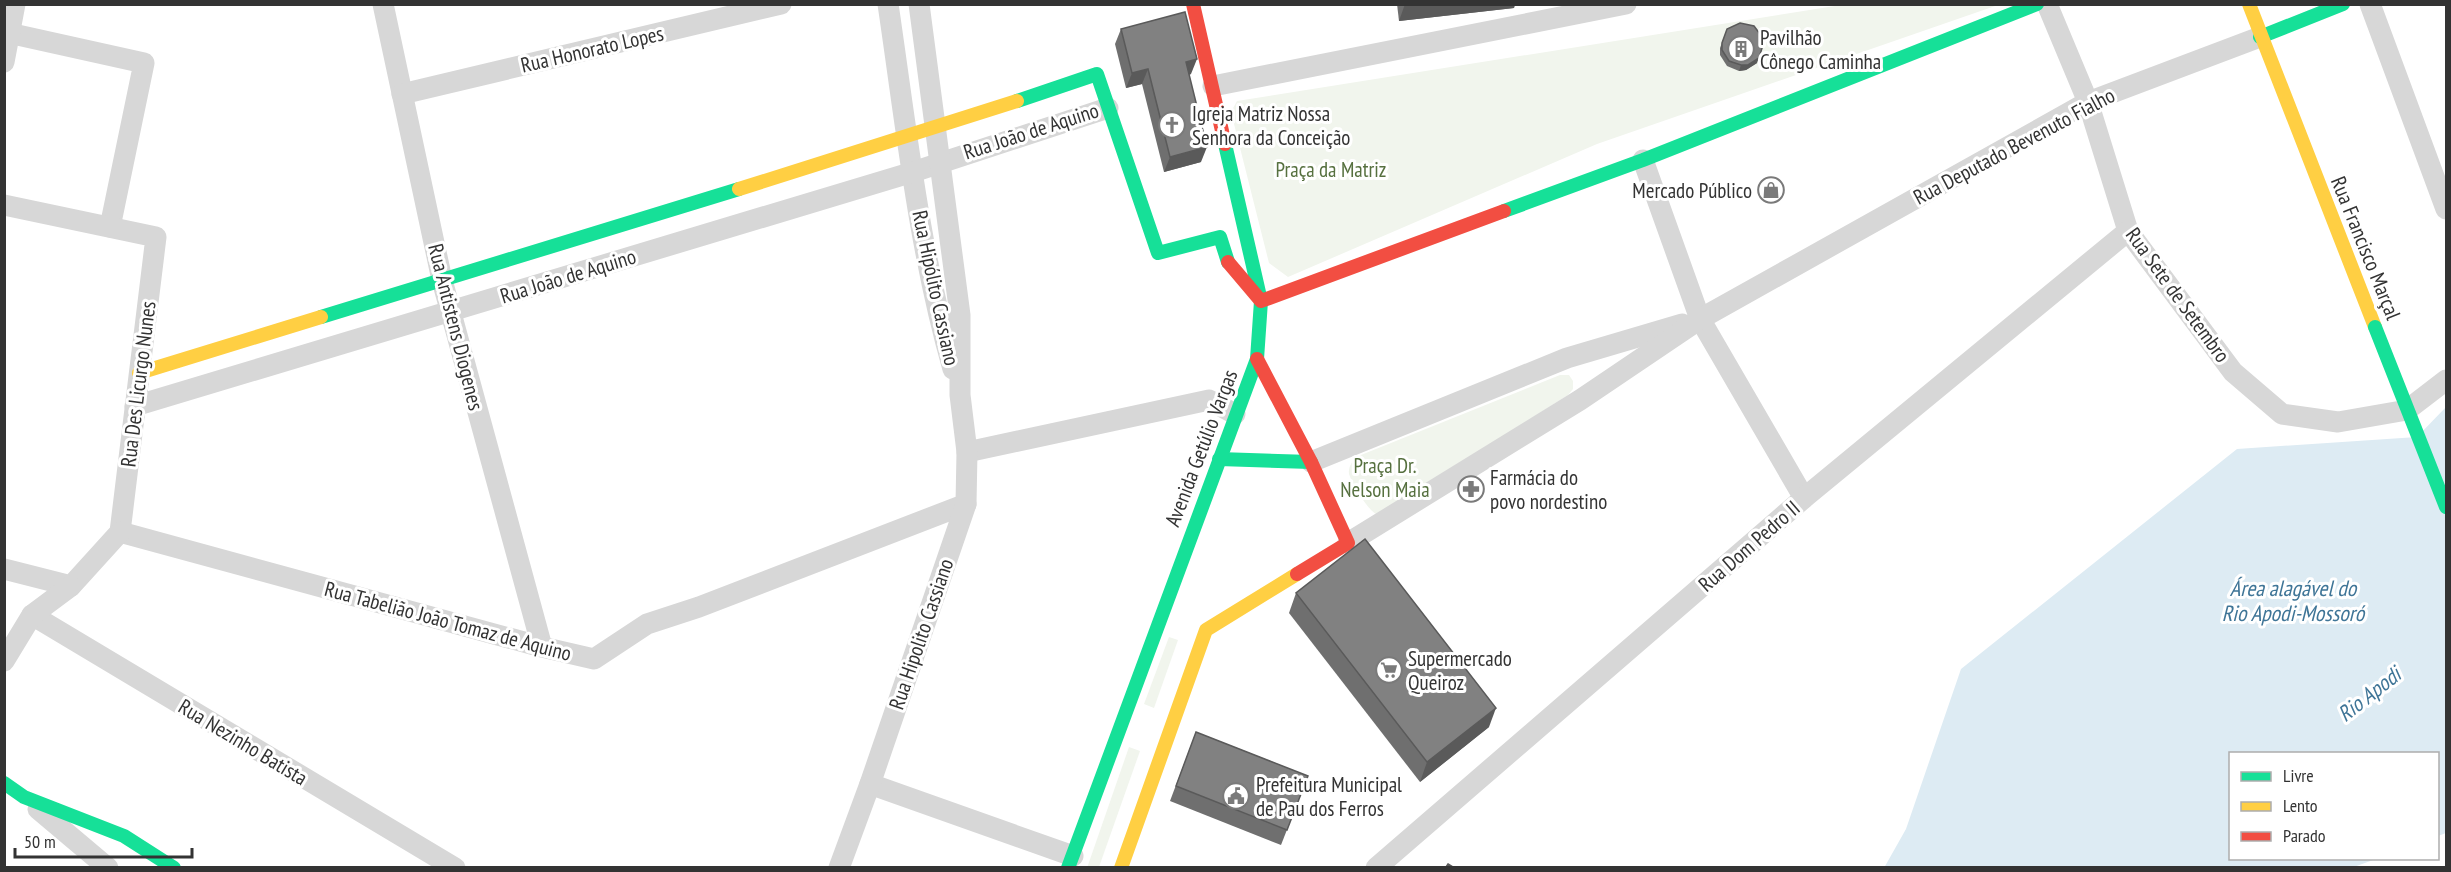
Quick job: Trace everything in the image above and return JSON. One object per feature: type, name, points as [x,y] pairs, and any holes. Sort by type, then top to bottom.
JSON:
[{"type":"street","points":[[4,62],[15,4]]},
{"type":"street","name":"Rua Antistens Diogenes","points":[[383,4],[442,280],[542,647]]},
{"type":"street","name":"Rua Honorato Lopes","points":[[402,94],[781,4]]},
{"type":"street","name":"Rua Hipólito Cassiano","points":[[888,4],[937,314],[960,395]]},
{"type":"street","name":"Rua Hipólito Cassiano","points":[[919,4],[960,315],[960,395]]},
{"type":"street","points":[[1192,4],[1213,86],[1261,302],[1257,359]]},
{"type":"street","points":[[1213,86],[1626,4]]},
{"type":"street","points":[[1261,302],[1643,160],[2037,4]]},
{"type":"street","name":"Rua Sete de Setembro","points":[[2048,4],[2088,102],[2128,231],[2233,372],[2282,414],[2338,422],[2407,410],[2446,380]]},
{"type":"street","name":"Rua Francisco Marçal","points":[[2249,4],[2446,507]]},
{"type":"street","name":"Rua Deputado Bevenuto Fialho","points":[[1700,319],[2088,102],[2343,4]]},
{"type":"street","points":[[2370,4],[2446,209]]},
{"type":"street","points":[[4,205],[110,227],[144,63],[8,32]]},
{"type":"street","name":"Rua João de Aquino","points":[[135,406],[913,172],[1108,108],[1097,74],[908,137],[139,373]]},
{"type":"street","points":[[1108,108],[1158,253],[1220,237],[1229,265],[1261,302]]},
{"type":"street","points":[[1643,160],[1700,319],[1804,498]]},
{"type":"street","name":"Rua Des Licurgo Nunes","points":[[110,227],[156,237],[120,532]]},
{"type":"street","name":"Rua Dom Pedro II","points":[[1376,867],[1804,498],[2128,231]]},
{"type":"street","points":[[1219,459],[1311,462],[1567,358],[1700,319]]},
{"type":"street","points":[[1121,867],[1206,630],[1580,400],[1700,319]]},
{"type":"street","name":"Avenida Getúlio Vargas","points":[[1070,862],[1257,359]]},
{"type":"street","name":"Avenida Getúlio Vargas","points":[[1257,359],[1311,462],[1348,543]]},
{"type":"street","name":"Rua Hipolito Cassiano","points":[[839,867],[870,784],[966,504],[967,452],[960,395]]},
{"type":"street","points":[[967,452],[1209,400],[1235,414]]},
{"type":"street","name":"Rua Tabelião João Tomaz de Aquino","points":[[120,532],[542,647],[594,659],[647,624],[699,607],[966,504]]},
{"type":"street","points":[[4,661],[32,615],[71,586],[120,532]]},
{"type":"street","points":[[4,569],[71,586]]},
{"type":"street","name":"Rua Nezinho Batista","points":[[32,615],[455,867]]},
{"type":"street","points":[[4,783],[108,867]]},
{"type":"street","points":[[870,784],[1070,862]]},
{"type":"street","points":[[24,797],[124,836],[174,867]]},
{"type":"green space","name":"Praça da Matriz","points":[[1841,5],[1998,5],[1597,144],[1288,277],[1269,263],[1231,112],[1237,101]]},
{"type":"green space","name":"Praça Dr. Nelson Maia","points":[[1560,375],[1569,375],[1573,381],[1573,389],[1568,395],[1384,511],[1376,514],[1372,511],[1353,484],[1349,471],[1356,457]]},
{"type":"green space","points":[[1169,637],[1178,640],[1154,708],[1144,704]]},
{"type":"green space","points":[[1129,747],[1140,751],[1099,867],[1087,868]]},
{"type":"water","name":"Área alagável do Rio Apodi-Mossoró","points":[[2446,407],[2446,833],[2439,836],[2439,752],[2229,752],[2229,860],[2373,860],[2351,868],[1884,868],[1906,829],[1961,669],[2237,449],[2417,437]]},
{"type":"building","name":"Igreja Matriz Nossa Senhora da Conceição","points":[[1185,12],[1197,59],[1186,62],[1207,147],[1170,157],[1148,69],[1132,73],[1121,29]]},
{"type":"building","name":"Pavilhão Cônego Caminha","points":[[1740,23],[1754,26],[1763,38],[1759,58],[1748,65],[1729,61],[1722,50],[1727,29]]},
{"type":"building","name":"Supermercado Queiroz","points":[[1365,539],[1496,708],[1427,762],[1296,593]]},
{"type":"building","name":"Prefeitura Municipal de Pau dos Ferros","points":[[1196,732],[1308,776],[1287,830],[1176,786]]},
{"type":"traffic: fast","points":[[1504,211],[1643,160],[2037,4]]},
{"type":"traffic: fast","points":[[2260,37],[2343,4]]},
{"type":"traffic: fast","points":[[1017,101],[1097,74],[1158,253],[1220,237],[1228,262]]},
{"type":"traffic: fast","points":[[1068,868],[1257,359],[1261,301],[1225,144]]},
{"type":"traffic: fast","points":[[321,317],[739,189]]},
{"type":"traffic: fast","points":[[2375,327],[2446,507]]},
{"type":"traffic: fast","points":[[1219,459],[1311,462]]},
{"type":"traffic: fast","points":[[4,783],[24,797],[124,836],[174,868]]},
{"type":"traffic: slow","points":[[2249,4],[2375,327]]},
{"type":"traffic: slow","points":[[739,189],[1017,101]]},
{"type":"traffic: slow","points":[[139,373],[321,317]]},
{"type":"traffic: slow","points":[[1121,868],[1206,630],[1297,574]]},
{"type":"traffic: jam","points":[[1193,4],[1225,144]]},
{"type":"traffic: jam","points":[[1228,262],[1261,301],[1504,211]]},
{"type":"traffic: jam","points":[[1257,359],[1311,462],[1348,543],[1297,574]]},
{"type":"place","name":"Pavilhão Cônego Caminha","points":[[1741,49]]},
{"type":"place","name":"Igreja Matriz Nossa Senhora da Conceição","points":[[1172,125]]},
{"type":"place","name":"Mercado Público","points":[[1771,190]]},
{"type":"place","name":"Farmácia do povo nordestino","points":[[1471,489]]},
{"type":"place","name":"Supermercado Queiroz","points":[[1389,670]]},
{"type":"place","name":"Prefeitura Municipal de Pau dos Ferros","points":[[1236,796]]},
{"type":"water label","name":"Rio Apodi","points":[[2369,694]]}]
